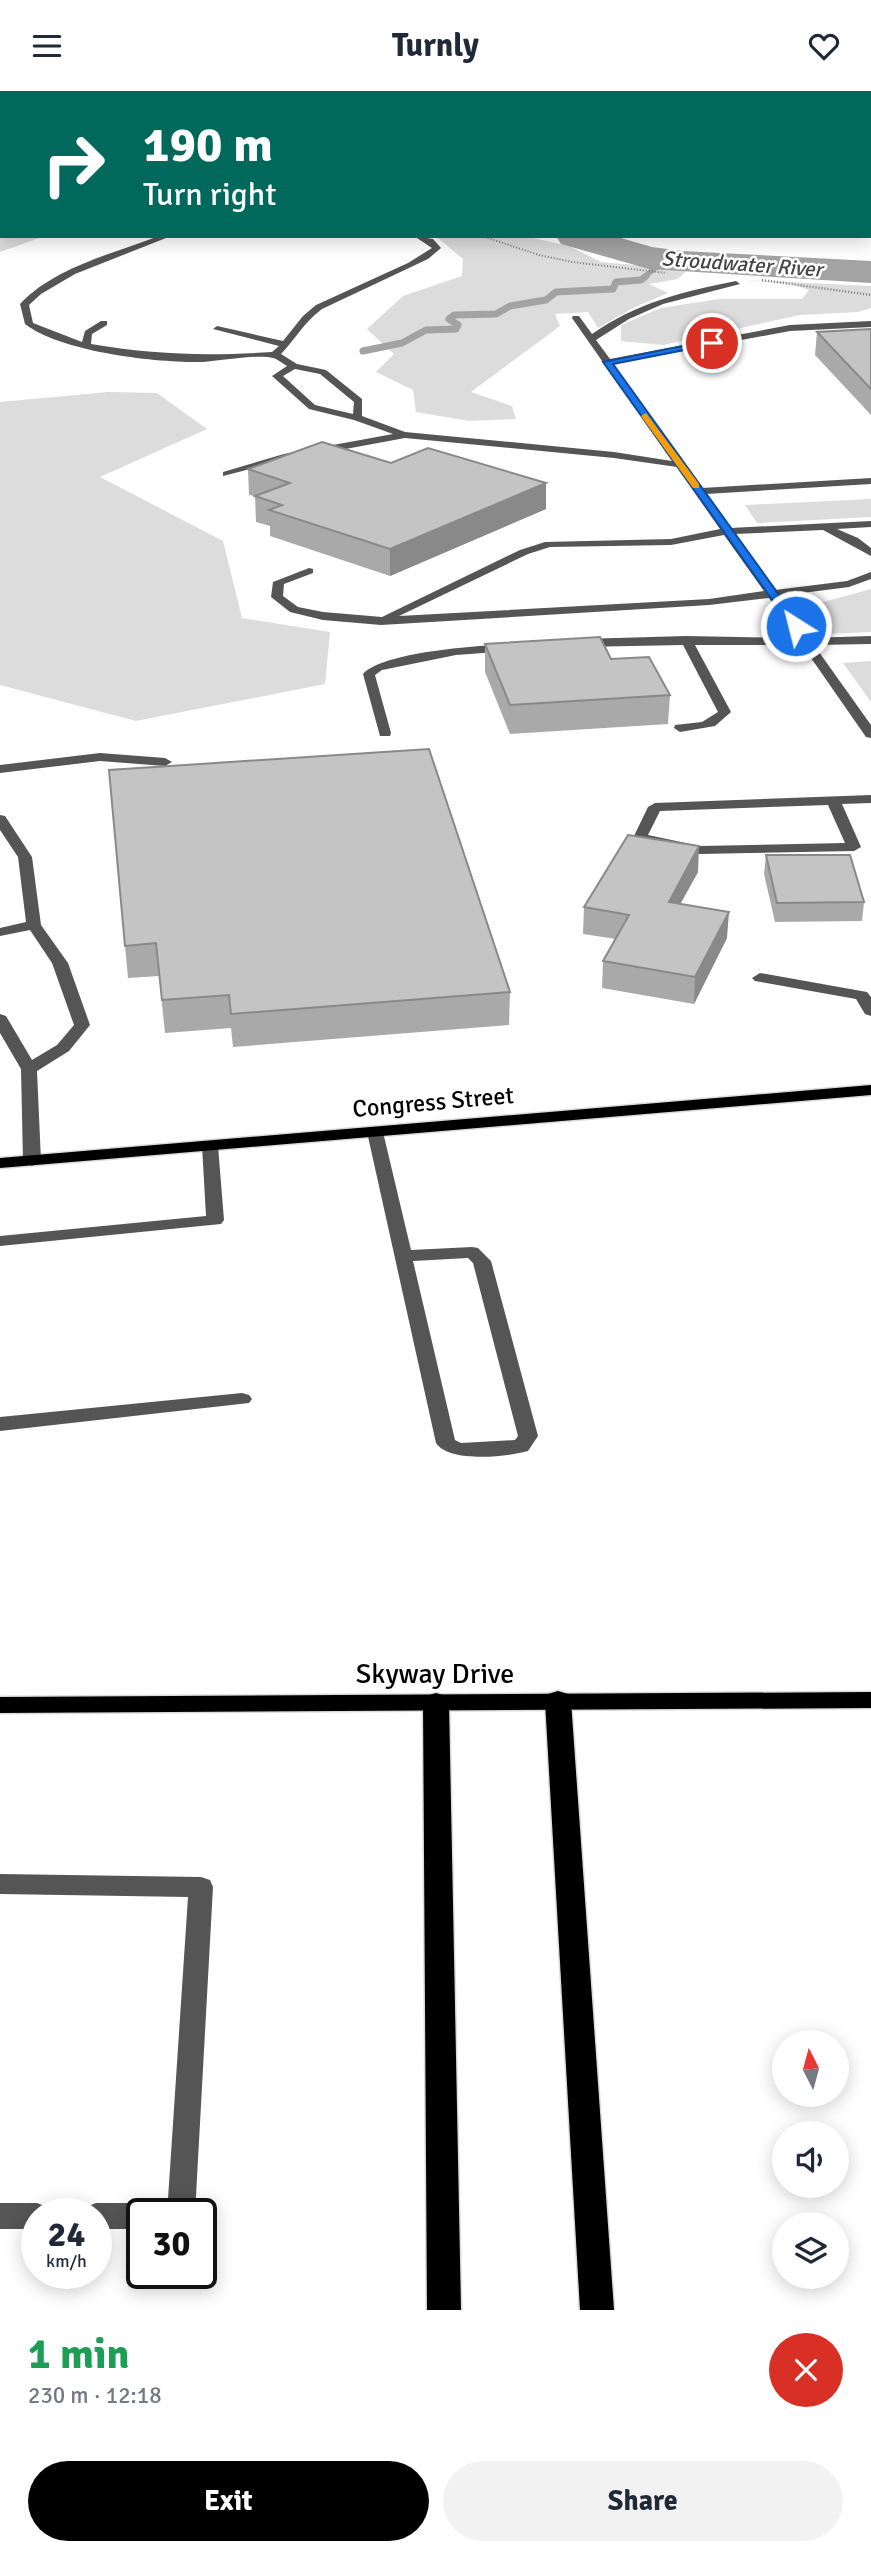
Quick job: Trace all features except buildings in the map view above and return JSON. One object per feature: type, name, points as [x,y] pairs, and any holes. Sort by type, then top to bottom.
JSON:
[{"type":"highway","points":[[558,1701],[597,2310]]},
{"type":"highway","points":[[436,1703],[444,2310]]},
{"type":"main road","name":"Congress Street","points":[[0,1163],[871,1090]]},
{"type":"main road","name":"Skyway Drive","points":[[0,1705],[871,1700]]},
{"type":"street","points":[[162,238],[67,275],[37,290],[24,304],[29,324],[86,346],[146,356],[199,359],[275,355],[294,366],[323,372],[359,401],[357,418]]},
{"type":"street","points":[[275,355],[287,345],[298,324],[317,308],[366,283],[425,259],[437,248],[424,238]]},
{"type":"street","points":[[591,338],[615,321],[654,301],[736,284]]},
{"type":"street","points":[[576,318],[871,734]]},
{"type":"street","points":[[86,346],[88,333],[104,323]]},
{"type":"street","points":[[607,362],[790,328],[871,324]]},
{"type":"street","points":[[217,329],[287,345]]},
{"type":"street","points":[[294,366],[277,376],[312,407],[357,418],[404,435],[614,455],[681,465]]},
{"type":"street","points":[[227,474],[284,457],[404,435]]},
{"type":"street","points":[[699,491],[871,481]]},
{"type":"street","points":[[381,621],[524,552],[549,544],[671,542],[728,531],[871,524]]},
{"type":"street","points":[[822,526],[854,540],[871,553]]},
{"type":"street","points":[[309,571],[279,582],[277,597],[294,610],[323,616],[381,621],[709,602],[849,583],[871,575]]},
{"type":"street","points":[[566,644],[686,640],[808,643],[871,640]]},
{"type":"street","points":[[680,728],[701,726],[720,720],[725,712],[686,640]]},
{"type":"street","points":[[385,733],[369,674],[378,667],[456,651],[525,647]]},
{"type":"street","points":[[0,769],[100,757],[165,762]]},
{"type":"street","points":[[834,802],[854,848],[699,850],[640,838],[655,807],[871,799]]},
{"type":"street","points":[[0,818],[25,857],[34,925],[60,963],[82,1025],[63,1048],[29,1069]]},
{"type":"street","points":[[0,932],[34,925]]},
{"type":"street","points":[[760,978],[862,995],[871,1011]]},
{"type":"street","points":[[0,1019],[29,1069],[32,1161]]},
{"type":"street","points":[[375,1132],[403,1256],[446,1443],[457,1450],[521,1446],[528,1437],[482,1261],[472,1252],[403,1256]]},
{"type":"street","points":[[0,1241],[215,1220],[210,1146]]},
{"type":"street","points":[[0,1424],[242,1399]]},
{"type":"street","points":[[0,1884],[201,1887],[182,2198]]},
{"type":"street","points":[[0,2216],[21,2216]]},
{"type":"path","points":[[488,238],[539,255],[611,268],[670,274]]},
{"type":"path","points":[[756,280],[842,289],[871,295]]},
{"type":"shaded area","points":[[0,238],[39,238],[0,252]]},
{"type":"shaded area","points":[[436,238],[533,238],[569,246],[601,262],[687,270],[678,279],[649,284],[668,293],[635,307],[598,328],[588,312],[555,314],[560,326],[471,392],[512,406],[516,419],[469,421],[416,412],[413,390],[376,372],[394,354],[367,329],[403,296],[462,276],[463,259]]},
{"type":"shaded area","points":[[744,280],[871,286],[871,308],[858,312],[800,315],[663,345],[621,341],[621,325],[661,308],[719,299],[802,299],[809,290],[791,284]]},
{"type":"shaded area","points":[[108,392],[157,393],[207,429],[100,477],[223,541],[242,618],[330,632],[325,684],[136,721],[0,685],[0,402]]},
{"type":"shaded area","points":[[871,499],[871,517],[757,523],[745,505]]},
{"type":"shaded area","points":[[871,589],[871,632],[826,634],[805,607]]},
{"type":"shaded area","points":[[871,661],[871,702],[843,663]]},
{"type":"waterway","name":"Stroudwater River","points":[[581,238],[649,258],[682,262],[871,272]]},
{"type":"waterway","points":[[644,277],[657,267],[682,262]]},
{"type":"waterway","points":[[363,351],[402,343],[426,330],[456,329],[458,325],[449,319],[454,315],[496,314],[510,306],[546,300],[556,292],[613,289],[616,282],[641,280],[646,276]]},
{"type":"slow traffic","points":[[646,416],[696,486]]},
{"type":"route","points":[[712,343],[607,362],[796,626]]}]
